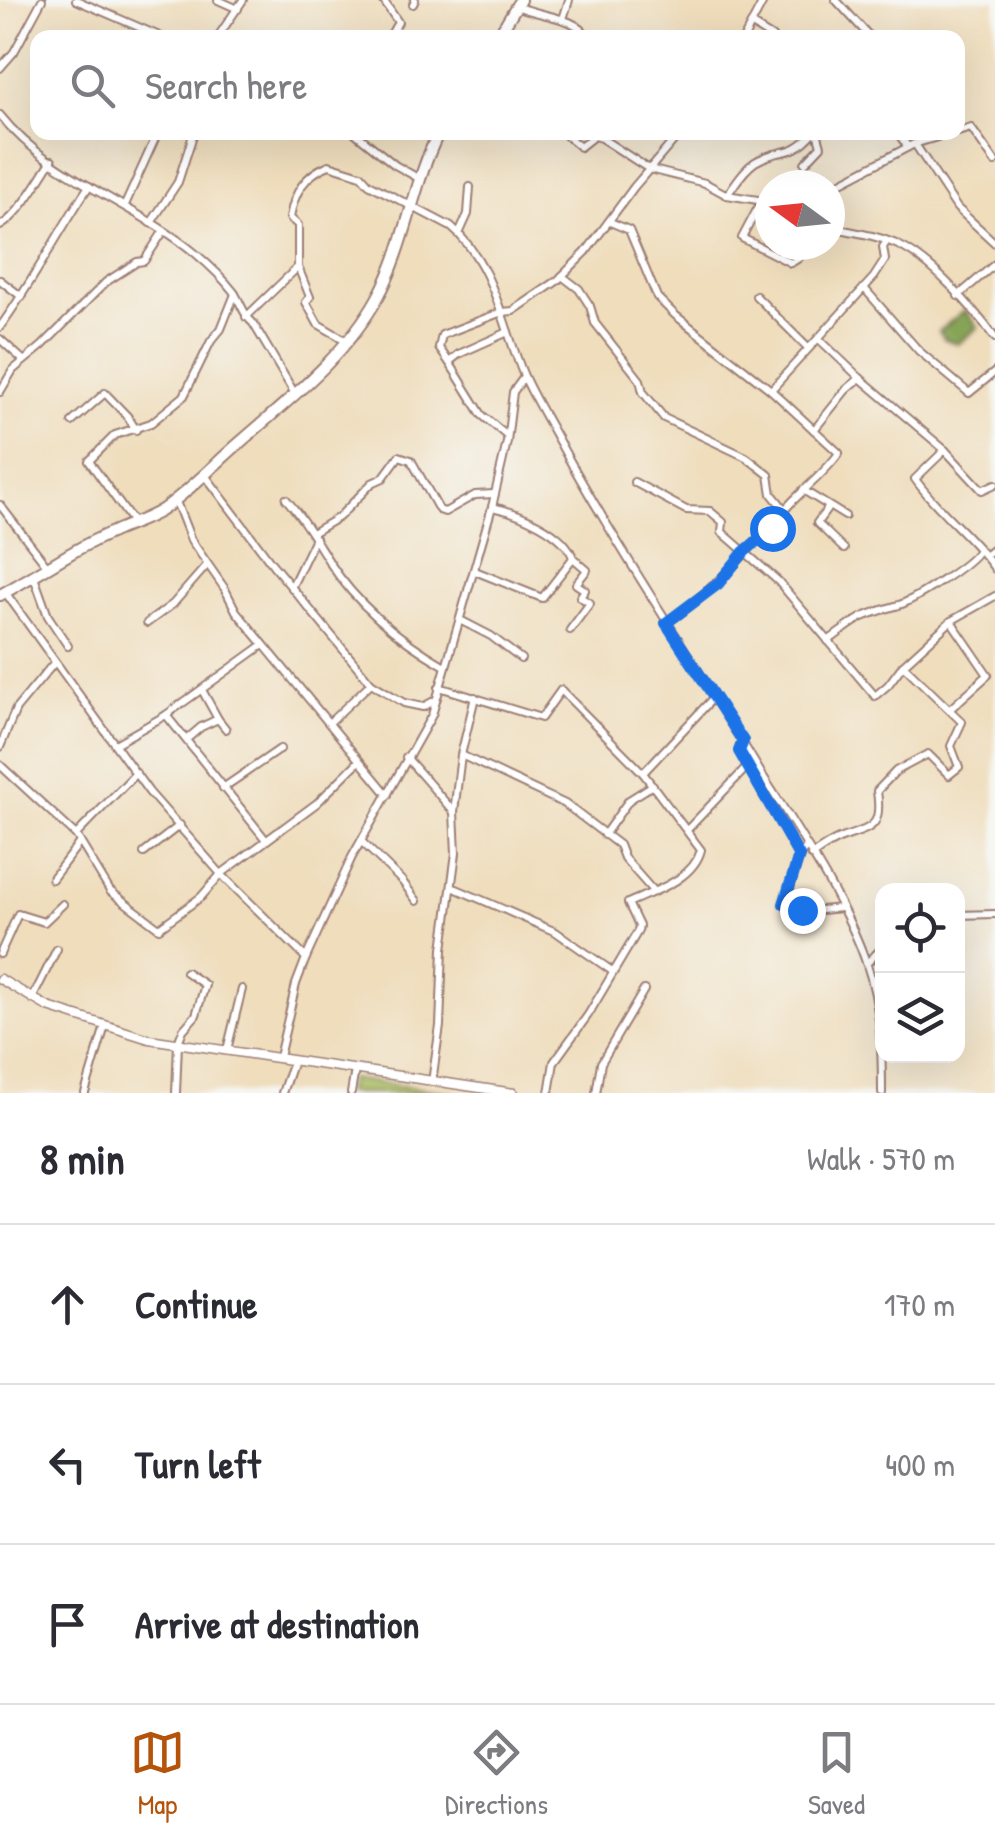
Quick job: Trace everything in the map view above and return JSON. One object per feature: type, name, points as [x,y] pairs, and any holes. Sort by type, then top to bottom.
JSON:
[{"type":"highway","points":[[502,30],[519,3]]},
{"type":"highway","points":[[3,594],[114,532],[135,525],[175,499],[206,475],[347,342],[387,280],[436,140]]},
{"type":"main road","points":[[0,979],[32,999],[149,1039],[514,1093]]},
{"type":"street","points":[[0,68],[42,0]]},
{"type":"street","points":[[76,0],[147,30]]},
{"type":"street","points":[[218,0],[238,9]]},
{"type":"street","points":[[223,30],[243,0]]},
{"type":"street","points":[[383,0],[398,22],[394,30]]},
{"type":"street","points":[[563,19],[569,0]]},
{"type":"street","points":[[749,30],[764,0]]},
{"type":"street","points":[[836,0],[864,30]]},
{"type":"street","points":[[519,3],[530,12],[563,19],[583,30]]},
{"type":"street","points":[[752,24],[761,30]]},
{"type":"street","points":[[0,118],[89,186],[125,205],[194,252],[235,294],[294,394]]},
{"type":"street","points":[[965,130],[972,128],[995,162]]},
{"type":"street","points":[[125,205],[154,140]]},
{"type":"street","points":[[152,223],[178,182],[191,140]]},
{"type":"street","points":[[364,140],[420,179]]},
{"type":"street","points":[[605,140],[649,169],[705,183],[728,195],[755,199]]},
{"type":"street","points":[[508,437],[482,415],[438,344],[442,335],[523,306],[562,276],[674,140]]},
{"type":"street","points":[[728,195],[753,163],[769,155],[798,150],[808,140]]},
{"type":"street","points":[[805,163],[821,146],[819,140]]},
{"type":"street","points":[[905,140],[956,208],[995,244]]},
{"type":"street","points":[[845,180],[930,140]]},
{"type":"street","points":[[0,226],[26,199],[52,160]]},
{"type":"street","points":[[347,342],[318,324],[306,302],[310,298],[298,268],[298,225],[290,218],[302,182],[329,165],[362,175],[369,184],[459,234],[485,274],[524,377],[666,623],[743,741],[841,908],[866,963],[878,1015],[882,1093]]},
{"type":"street","points":[[0,326],[22,297],[89,186]]},
{"type":"street","points":[[459,234],[469,208],[470,186]]},
{"type":"street","points":[[755,218],[742,238],[755,245]]},
{"type":"street","points":[[610,222],[629,230],[657,297],[674,316],[771,390],[839,453],[718,584],[666,623]]},
{"type":"street","points":[[845,228],[914,255],[995,338]]},
{"type":"street","points":[[2,386],[23,360],[106,282],[144,261],[163,232]]},
{"type":"street","points":[[771,390],[864,288],[885,260],[883,248],[887,242]]},
{"type":"street","points":[[958,296],[995,264]]},
{"type":"street","points":[[246,318],[298,268]]},
{"type":"street","points":[[562,276],[578,288],[595,323],[664,418],[746,458],[770,475],[772,494],[785,510]]},
{"type":"street","points":[[0,280],[22,297]]},
{"type":"street","points":[[864,288],[918,351],[969,393],[995,372]]},
{"type":"street","points":[[135,525],[89,461],[114,436],[163,416],[184,396],[221,329],[235,294]]},
{"type":"street","points":[[756,296],[808,348]]},
{"type":"street","points":[[449,362],[508,332]]},
{"type":"street","points":[[0,338],[23,360]]},
{"type":"street","points":[[818,339],[945,450],[982,490],[995,484]]},
{"type":"street","points":[[279,1057],[306,958],[360,841],[432,715],[476,571],[508,437],[513,392],[524,377]]},
{"type":"street","points":[[814,430],[860,378]]},
{"type":"street","points":[[72,422],[105,393],[136,430]]},
{"type":"street","points":[[945,450],[915,479],[995,569]]},
{"type":"street","points":[[292,586],[314,535],[339,517],[372,483],[383,478],[398,456],[411,460],[438,510],[446,512],[475,495],[494,494]]},
{"type":"street","points":[[206,475],[372,683],[385,694],[414,706],[436,701]]},
{"type":"street","points":[[634,482],[686,510],[710,511],[724,522],[722,532],[778,581],[875,696],[951,621],[995,596]]},
{"type":"street","points":[[804,490],[845,516]]},
{"type":"street","points":[[175,499],[185,527],[236,611],[388,794]]},
{"type":"street","points":[[286,499],[332,565],[376,618],[406,644],[445,666]]},
{"type":"street","points":[[0,505],[49,569]]},
{"type":"street","points":[[492,507],[518,513],[541,526],[587,570],[576,584],[586,590],[580,597],[590,603],[570,630]]},
{"type":"street","points":[[828,508],[817,523],[844,550]]},
{"type":"street","points":[[828,641],[856,621],[901,604],[995,548]]},
{"type":"street","points":[[476,571],[542,598],[572,558]]},
{"type":"street","points":[[147,622],[172,604],[207,565]]},
{"type":"street","points":[[34,577],[48,616],[68,646]]},
{"type":"street","points":[[3,594],[136,774],[222,874],[306,958]]},
{"type":"street","points":[[460,620],[522,659]]},
{"type":"street","points":[[950,709],[988,675],[951,621]]},
{"type":"street","points":[[115,744],[166,715],[263,645]]},
{"type":"street","points":[[0,748],[16,709],[54,663]]},
{"type":"street","points":[[811,856],[832,842],[857,836],[875,825],[877,791],[896,771],[928,754],[949,775],[958,767],[951,746],[962,722],[903,665]]},
{"type":"street","points":[[329,724],[372,683]]},
{"type":"street","points":[[440,687],[542,718],[562,690],[643,772],[688,830],[701,854],[687,872],[628,903],[639,926],[588,1015],[554,1062],[549,1093]]},
{"type":"street","points":[[202,690],[226,729]]},
{"type":"street","points":[[432,1082],[456,853],[454,812],[461,755],[475,697]]},
{"type":"street","points":[[643,772],[714,697]]},
{"type":"street","points":[[166,715],[266,840]]},
{"type":"street","points":[[187,739],[218,719]]},
{"type":"street","points":[[743,741],[739,751],[799,856]]},
{"type":"street","points":[[223,788],[280,749]]},
{"type":"street","points":[[461,755],[559,800],[619,845],[624,858],[653,891]]},
{"type":"street","points":[[406,757],[454,812]]},
{"type":"street","points":[[0,765],[78,838],[110,891],[156,927],[164,926],[201,897],[222,874],[317,803],[360,760]]},
{"type":"street","points":[[688,830],[748,766]]},
{"type":"street","points":[[52,879],[78,838],[136,774]]},
{"type":"street","points":[[604,835],[629,800],[653,785]]},
{"type":"street","points":[[144,853],[180,824]]},
{"type":"street","points":[[360,841],[417,901]]},
{"type":"street","points":[[806,848],[799,856],[785,905],[810,911],[841,908]]},
{"type":"street","points":[[452,887],[556,932],[612,971]]},
{"type":"street","points":[[0,954],[18,914],[44,922],[63,904]]},
{"type":"street","points":[[965,915],[995,914]]},
{"type":"street","points":[[32,999],[57,949]]},
{"type":"street","points":[[866,963],[875,955]]},
{"type":"street","points":[[176,1093],[178,1043],[196,1015],[204,989],[204,982],[186,972]]},
{"type":"street","points":[[228,1050],[242,989]]},
{"type":"street","points":[[596,1093],[602,1063],[644,990]]},
{"type":"street","points":[[85,1093],[105,1026]]},
{"type":"street","points":[[282,1093],[293,1060]]},
{"type":"street","points":[[352,1093],[355,1070]]},
{"type":"green space","points":[[965,310],[978,327],[958,344],[943,338],[939,331]]},
{"type":"green space","points":[[350,1079],[454,1093],[346,1093]]},
{"type":"route","points":[[772,528],[744,552],[718,584],[666,623],[743,741],[739,751],[799,856],[784,904],[802,910]]}]
